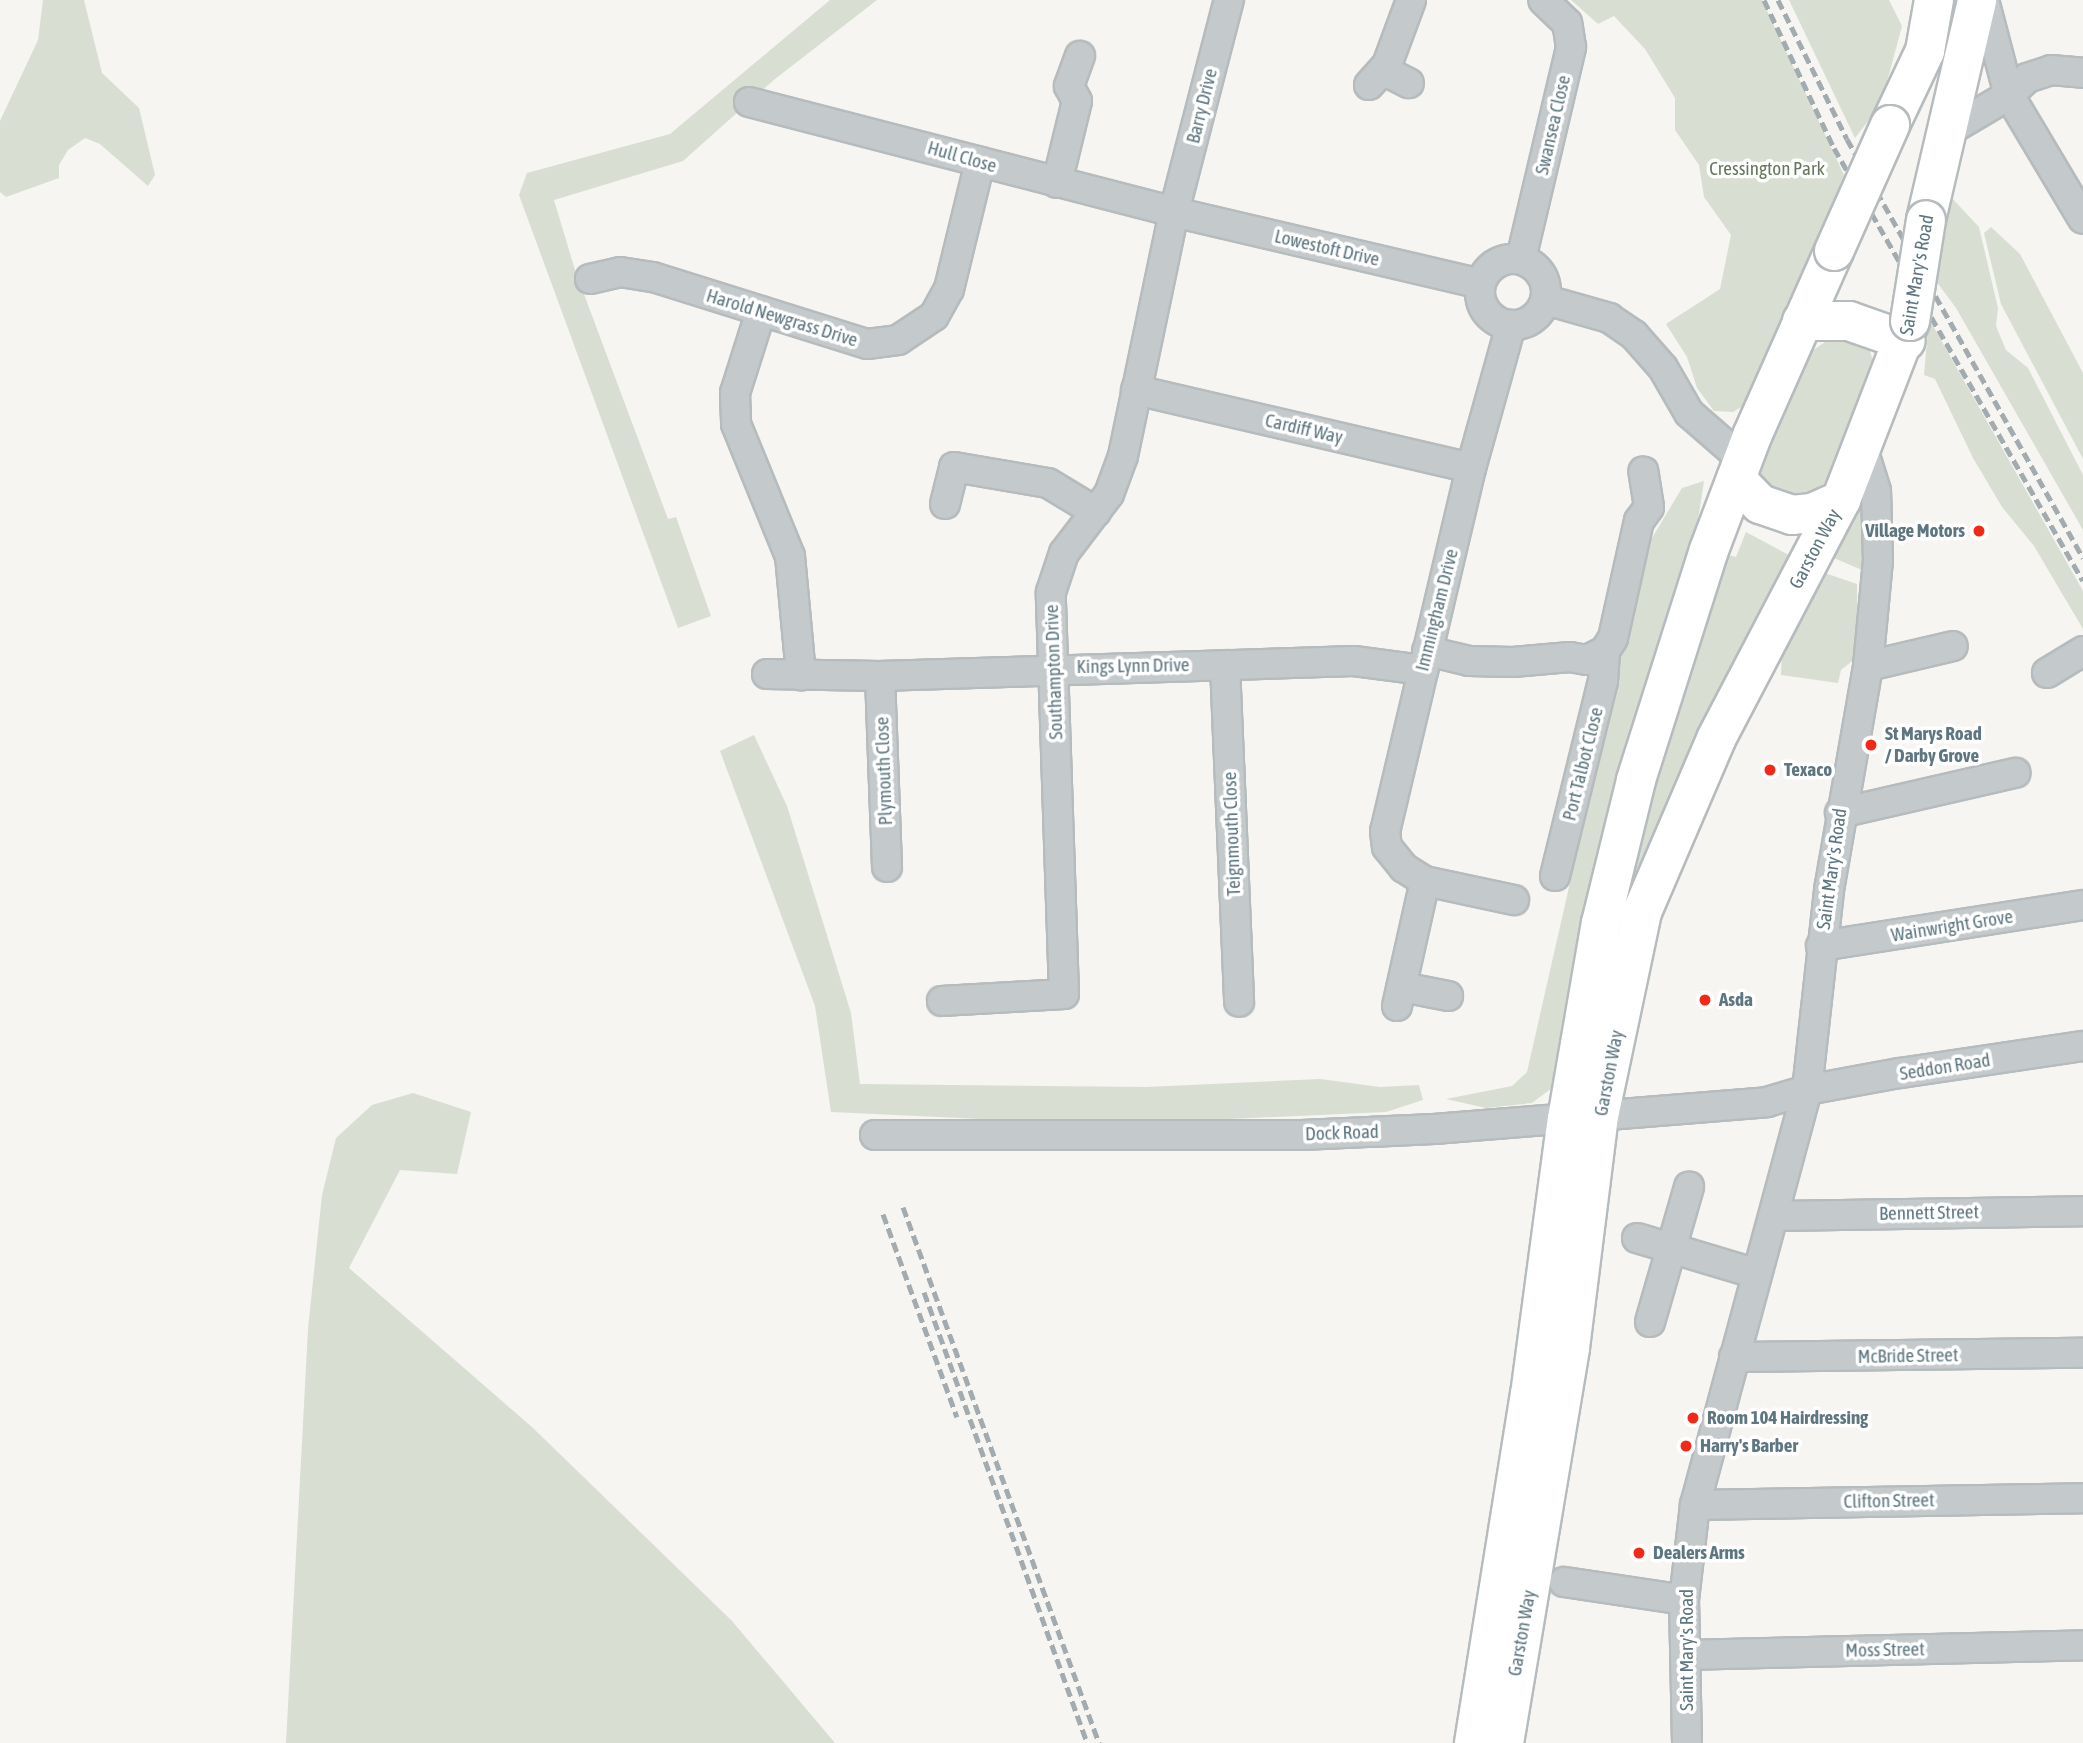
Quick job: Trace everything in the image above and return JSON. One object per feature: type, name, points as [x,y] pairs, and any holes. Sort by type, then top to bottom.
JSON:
[{"type":"highway","points":[[1841,500],[1812,513],[1792,515],[1760,503],[1739,470],[1801,321],[1925,51],[1934,0]]},
{"type":"highway","name":"Saint Mary's Road","points":[[1863,449],[1908,331],[1926,220],[1977,0]]},
{"type":"highway","points":[[1801,321],[1849,321],[1908,331]]},
{"type":"highway","name":"Garston Way","points":[[1474,1743],[1530,1395],[1583,1117],[1642,912],[1716,738],[1841,500],[1863,449]]},
{"type":"highway","name":"Garston Way","points":[[1504,1743],[1570,1349],[1583,1117],[1601,923],[1636,780],[1709,550],[1739,470]]},
{"type":"street","name":"Barry Drive","points":[[1174,212],[1229,0]]},
{"type":"street","points":[[1409,82],[1376,77],[1411,0]]},
{"type":"street","name":"Swansea Close","points":[[1521,259],[1571,47],[1567,23],[1543,0]]},
{"type":"street","points":[[1984,0],[2009,95],[2081,211]]},
{"type":"street","points":[[1056,183],[1077,101],[1069,86],[1080,56]]},
{"type":"street","points":[[1945,134],[2009,95],[2027,78],[2051,70],[2083,74]]},
{"type":"street","name":"Hull Close","points":[[750,102],[1174,212]]},
{"type":"street","name":"Harold Newgrass Drive","points":[[590,279],[620,272],[653,277],[867,344],[898,340],[918,331],[934,316],[949,289],[980,162]]},
{"type":"street","name":"Lowestoft Drive","points":[[1174,212],[1480,284]]},
{"type":"street","name":"Southampton Drive","points":[[942,1000],[1064,994],[1051,669],[1051,592],[1063,553],[1110,494],[1123,456],[1174,212]]},
{"type":"street","points":[[1521,259],[1542,274],[1546,300],[1530,321],[1511,325],[1493,319],[1484,309],[1480,284],[1496,263],[1521,259]]},
{"type":"street","points":[[1546,300],[1609,318],[1634,335],[1663,368],[1689,414],[1739,470]]},
{"type":"street","points":[[761,311],[734,393],[736,424],[790,556],[801,674]]},
{"type":"street","name":"Immingham Drive","points":[[1511,325],[1471,468],[1385,831],[1387,847],[1404,868],[1425,881],[1514,900]]},
{"type":"street","name":"Cardiff Way","points":[[1136,390],[1471,468]]},
{"type":"street","name":"Saint Mary's Road","points":[[1687,1743],[1684,1600],[1695,1505],[1807,1090],[1821,946],[1840,813],[1868,666],[1877,526],[1876,491],[1863,449]]},
{"type":"street","points":[[945,504],[954,467],[1048,483],[1096,512]]},
{"type":"street","name":"Port Talbot Close","points":[[1555,876],[1603,681],[1605,651],[1613,638],[1639,521],[1657,507],[1643,471]]},
{"type":"street","points":[[2047,673],[2079,643]]},
{"type":"street","points":[[1868,666],[1953,646]]},
{"type":"street","points":[[1425,661],[1513,662],[1570,657],[1587,660],[1605,651]]},
{"type":"street","name":"Kings Lynn Drive","points":[[767,674],[880,676],[1051,669],[1425,661]]},
{"type":"street","name":"Teignmouth Close","points":[[1225,665],[1238,1002]]},
{"type":"street","name":"Plymouth Close","points":[[880,676],[887,867]]},
{"type":"street","points":[[1840,813],[2015,773]]},
{"type":"street","points":[[1425,881],[1400,996],[1448,996]]},
{"type":"street","name":"Wainwright Grove","points":[[1821,946],[2083,905]]},
{"type":"street","name":"Seddon Road","points":[[1807,1090],[2083,1046]]},
{"type":"street","name":"Dock Road","points":[[875,1135],[1302,1135],[1766,1102],[1807,1090]]},
{"type":"street","points":[[1650,1322],[1689,1187]]},
{"type":"street","name":"Bennett Street","points":[[1775,1216],[2083,1211]]},
{"type":"street","points":[[1637,1238],[1757,1274]]},
{"type":"street","name":"McBride Street","points":[[1734,1357],[2083,1353]]},
{"type":"street","name":"Clifton Street","points":[[1695,1505],[2083,1498]]},
{"type":"street","points":[[1564,1582],[1684,1600]]},
{"type":"street","name":"Moss Street","points":[[1687,1655],[2083,1646]]},
{"type":"green space","points":[[43,0],[84,0],[102,73],[139,108],[155,175],[148,186],[100,144],[85,138],[68,150],[59,165],[59,178],[6,197],[0,192],[0,121],[38,40]]},
{"type":"green space","points":[[830,0],[877,0],[775,79],[683,161],[554,200],[575,270],[668,519],[676,517],[711,616],[678,628],[519,195],[527,173],[670,134]]},
{"type":"green space","name":"Cressington Park","points":[[1571,0],[1762,0],[1844,175],[1748,403],[1733,412],[1714,411],[1697,388],[1687,357],[1666,324],[1720,289],[1731,235],[1704,197],[1699,165],[1675,130],[1675,98],[1645,49],[1614,16],[1598,24]]},
{"type":"green space","points":[[1789,0],[1889,0],[1902,26],[1881,104],[1855,138]]},
{"type":"green space","points":[[1949,195],[1979,227],[1998,308],[1996,326],[2006,350],[2028,368],[2083,475],[2083,530],[1956,308],[1936,281]]},
{"type":"green space","points":[[1991,227],[2020,254],[2083,373],[2083,459],[2001,304],[1984,233]]},
{"type":"green space","points":[[1929,319],[2083,591],[2083,629],[2034,546],[2002,507],[1973,458],[1935,379],[1924,375]]},
{"type":"green space","points":[[1834,336],[1854,336],[1869,348],[1875,368],[1870,384],[1827,481],[1814,492],[1795,497],[1772,493],[1754,464],[1812,351]]},
{"type":"green space","points":[[1704,481],[1698,520],[1629,750],[1556,1085],[1532,1103],[1486,1108],[1446,1099],[1512,1086],[1527,1072],[1646,548],[1682,488]]},
{"type":"green space","points":[[1862,500],[1862,570],[1827,555]]},
{"type":"green space","points":[[1746,532],[1798,560],[1590,1041],[1617,905],[1721,553],[1736,557]]},
{"type":"green space","points":[[1822,572],[1857,584],[1857,657],[1841,670],[1838,683],[1781,675],[1782,645]]},
{"type":"green space","points":[[754,735],[787,806],[851,1013],[860,1084],[1147,1087],[1320,1079],[1380,1087],[1419,1085],[1423,1100],[1386,1112],[1160,1122],[1044,1122],[831,1112],[815,1006],[720,751]]},
{"type":"green space","points":[[413,1093],[471,1112],[457,1174],[400,1170],[349,1268],[533,1428],[732,1621],[835,1743],[286,1743],[308,1329],[322,1195],[336,1138],[372,1105]]},
{"type":"railway","points":[[1764,0],[1834,148],[2083,581]]},
{"type":"railway","points":[[1778,0],[1847,139],[2083,558]]},
{"type":"railway","points":[[903,1207],[1099,1743]]},
{"type":"railway","points":[[883,1214],[957,1417]]},
{"type":"railway","points":[[924,1292],[1087,1743]]},
{"type":"place","name":"Village Motors","points":[[1979,531]]},
{"type":"place","name":"St Marys Road / Darby Grove","points":[[1871,745]]},
{"type":"place","name":"Texaco","points":[[1770,770]]},
{"type":"place","name":"Asda","points":[[1705,1000]]},
{"type":"place","name":"Room 104 Hairdressing","points":[[1693,1418]]},
{"type":"place","name":"Harry's Barber","points":[[1686,1446]]},
{"type":"place","name":"Dealers Arms","points":[[1639,1553]]}]
